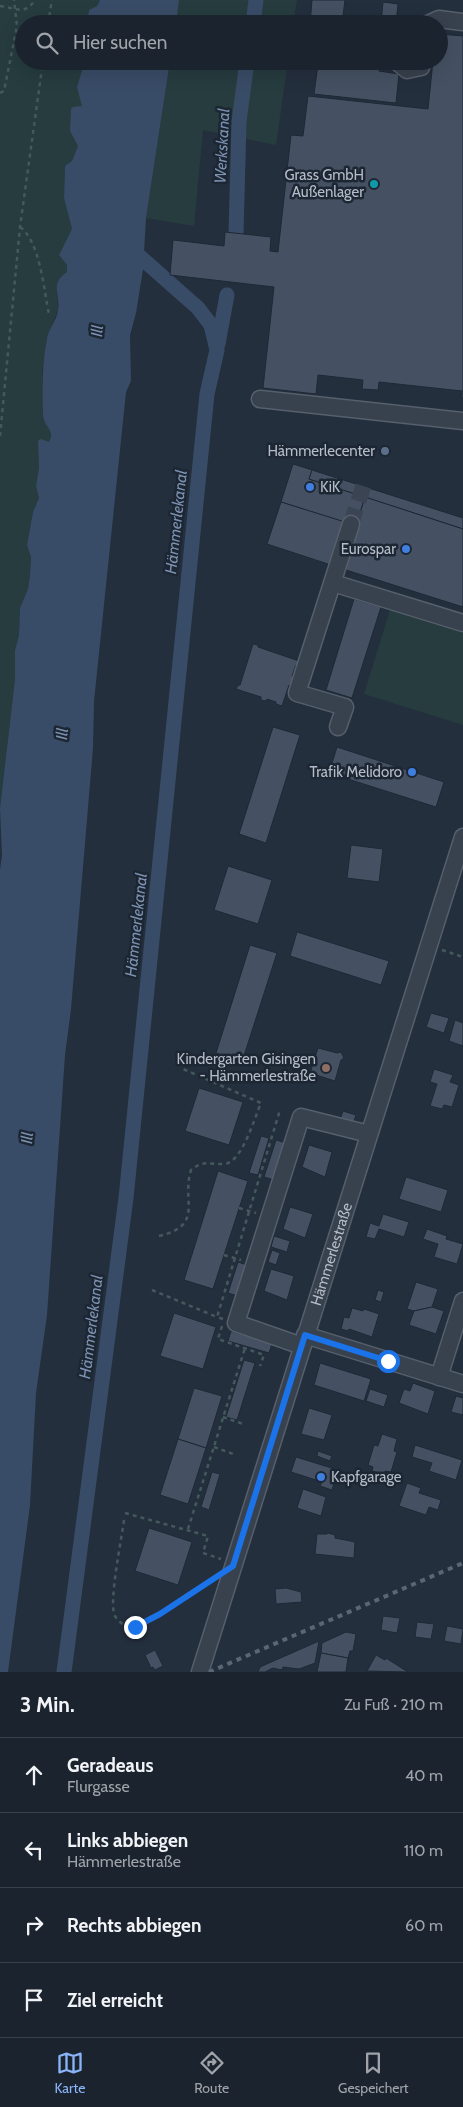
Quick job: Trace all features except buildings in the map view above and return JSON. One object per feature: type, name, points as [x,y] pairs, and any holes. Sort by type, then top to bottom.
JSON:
[{"type":"street","points":[[448,22],[463,22]]},
{"type":"street","points":[[260,399],[463,421]]},
{"type":"street","points":[[338,727],[344,707],[297,693],[351,524]]},
{"type":"street","points":[[332,583],[463,623]]},
{"type":"street","name":"Hämmerlestraße","points":[[200,1672],[463,837]]},
{"type":"street","points":[[369,1134],[301,1117],[230,1321],[463,1384]]},
{"type":"street","points":[[439,1377],[463,1301]]},
{"type":"path","points":[[14,0],[15,17]]},
{"type":"path","points":[[0,6],[22,11],[30,7],[36,0]]},
{"type":"path","points":[[50,15],[52,0]]},
{"type":"path","points":[[0,93],[4,91],[15,36]]},
{"type":"path","points":[[0,436],[20,227],[42,70]]},
{"type":"path","points":[[20,227],[28,234],[37,259],[49,314]]},
{"type":"path","points":[[429,946],[463,957]]},
{"type":"path","points":[[159,1236],[172,1233],[180,1228],[185,1221],[190,1207],[188,1179],[191,1170],[206,1162],[225,1164],[233,1161],[239,1154],[261,1103],[182,1069]]},
{"type":"path","points":[[217,1317],[280,1110]]},
{"type":"path","points":[[239,1208],[249,1211]]},
{"type":"path","points":[[224,1255],[234,1258]]},
{"type":"path","points":[[152,1290],[230,1321],[218,1339],[264,1355],[260,1366]]},
{"type":"path","points":[[188,1529],[245,1348]]},
{"type":"path","points":[[223,1417],[243,1424]]},
{"type":"path","points":[[214,1447],[233,1454]]},
{"type":"path","points":[[125,1513],[208,1536],[202,1553],[234,1565]]},
{"type":"path","points":[[124,1520],[113,1597],[114,1615],[123,1625],[135,1627],[160,1614],[234,1565]]},
{"type":"green space","points":[[0,0],[100,0],[97,6],[89,10],[88,15],[15,15],[15,70],[83,70],[77,87],[83,106],[79,107],[71,126],[78,146],[72,161],[65,166],[64,198],[72,229],[59,255],[67,265],[67,273],[57,285],[58,310],[47,337],[42,372],[43,419],[50,429],[52,437],[49,442],[38,441],[39,468],[36,486],[39,498],[33,512],[27,545],[31,557],[30,575],[28,589],[20,608],[19,635],[15,650],[15,679],[0,808]]},
{"type":"green space","points":[[179,0],[297,0],[294,15],[177,15]]},
{"type":"green space","points":[[169,70],[287,70],[276,145],[203,130],[194,226],[146,218]]},
{"type":"green space","points":[[390,610],[463,633],[463,725],[364,694]]},
{"type":"water","points":[[100,0],[179,0],[177,15],[88,15],[89,10],[97,6]]},
{"type":"water","name":"Ill","points":[[82,70],[169,70],[146,218],[143,269],[136,313],[130,335],[131,381],[126,392],[94,701],[93,748],[71,1009],[65,1055],[47,1315],[36,1393],[30,1505],[8,1672],[0,1672],[0,870],[2,855],[0,808],[15,679],[15,650],[19,635],[20,608],[28,589],[30,575],[31,557],[27,545],[33,512],[39,498],[36,486],[39,468],[38,441],[41,439],[49,442],[51,438],[43,415],[44,357],[48,334],[58,310],[58,281],[67,272],[67,265],[59,255],[72,229],[64,198],[65,166],[72,161],[78,146],[70,131],[71,109],[82,106],[77,87]]},
{"type":"waterway","name":"Werkskanal","points":[[254,15],[256,0]]},
{"type":"waterway","name":"Werkskanal","points":[[236,233],[239,122],[246,70]]},
{"type":"waterway","name":"Hämmerlekanal","points":[[64,1672],[126,1198],[207,394],[217,350],[211,325],[198,308],[129,247]]},
{"type":"waterway","name":"Werkskanal","points":[[218,344],[227,295]]},
{"type":"tunnel","points":[[351,524],[365,481]]},
{"type":"railway","points":[[209,1672],[463,1563]]},
{"type":"place","name":"Grass GmbH Außenlager","points":[[374,184]]},
{"type":"place","name":"Hämmerlecenter","points":[[385,451]]},
{"type":"place","name":"KiK","points":[[310,487]]},
{"type":"place","name":"Eurospar","points":[[406,549]]},
{"type":"place","name":"Trafik Melidoro","points":[[412,772]]},
{"type":"place","name":"Kindergarten Gisingen - Hämmerlestraße","points":[[326,1068]]},
{"type":"place","name":"Kapfgarage","points":[[321,1477]]},
{"type":"route","points":[[135,1627],[160,1614],[233,1566],[305,1335],[388,1361]]}]
